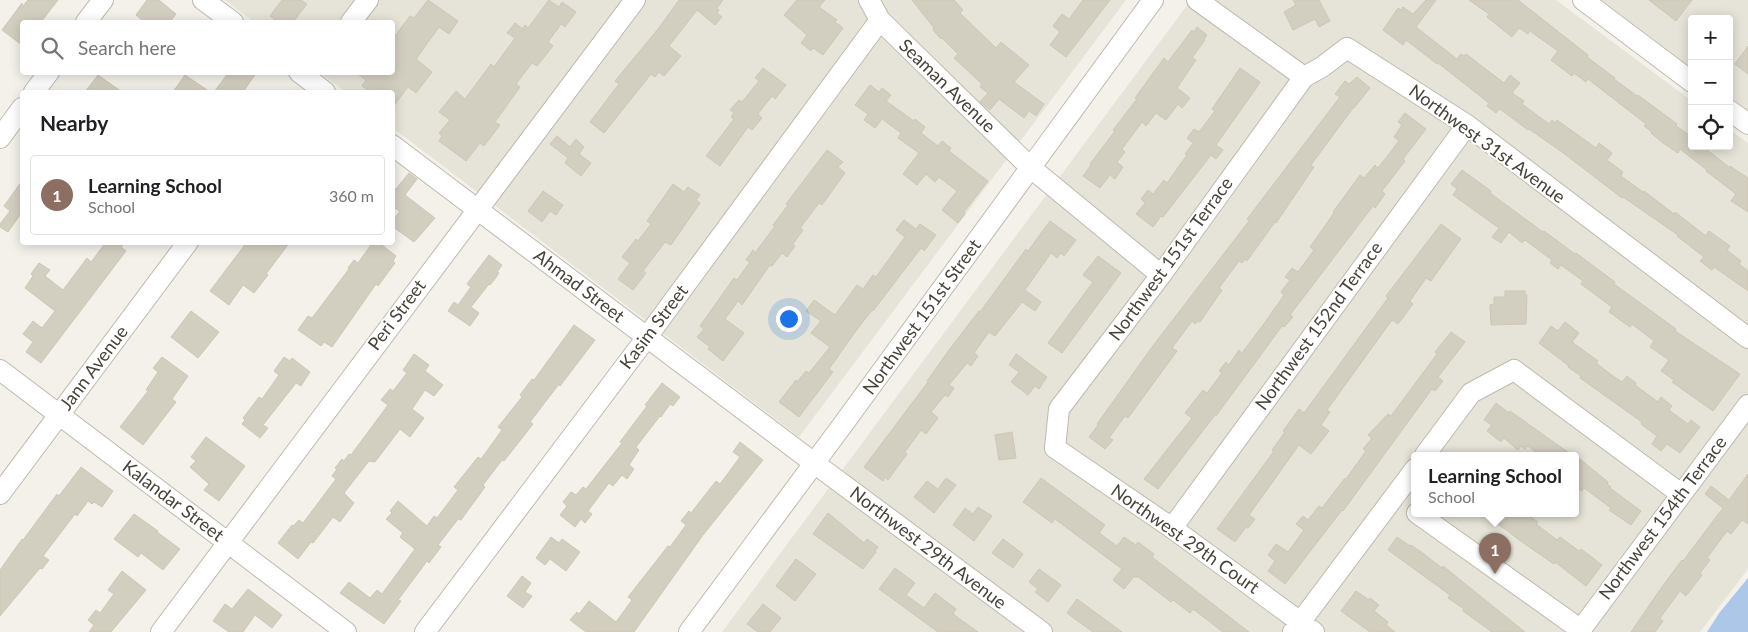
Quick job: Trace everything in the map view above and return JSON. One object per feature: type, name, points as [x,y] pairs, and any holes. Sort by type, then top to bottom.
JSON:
[{"type":"street","points":[[88,20],[103,0]]},
{"type":"street","points":[[203,0],[230,20]]},
{"type":"street","points":[[353,20],[368,0]]},
{"type":"street","name":"Peri Street","points":[[161,632],[476,209],[635,0]]},
{"type":"street","name":"Seaman Avenue","points":[[869,0],[880,20],[1031,168],[1161,275]]},
{"type":"street","name":"Northwest 151st Street","points":[[689,632],[1153,0]]},
{"type":"street","points":[[1197,0],[1304,77]]},
{"type":"street","points":[[1583,0],[1688,79]]},
{"type":"street","name":"Kasim Street","points":[[425,632],[647,337],[880,20]]},
{"type":"street","name":"Northwest 31st Avenue","points":[[1304,77],[1322,67],[1347,48],[1467,125],[1748,338]]},
{"type":"street","points":[[36,90],[47,75]]},
{"type":"street","name":"Northwest 151st Terrace","points":[[1055,448],[1059,409],[1161,275],[1304,77]]},
{"type":"street","points":[[305,79],[322,90]]},
{"type":"street","points":[[0,138],[20,111]]},
{"type":"street","points":[[1733,113],[1748,124]]},
{"type":"street","name":"Northwest 152nd Terrace","points":[[1172,528],[1467,125]]},
{"type":"street","name":"Ahmad Street","points":[[395,147],[814,464]]},
{"type":"street","name":"Jann Avenue","points":[[0,494],[186,245]]},
{"type":"street","name":"Kalandar Street","points":[[0,370],[346,632]]},
{"type":"street","points":[[1427,452],[1471,393],[1514,370],[1681,494]]},
{"type":"street","name":"Northwest 154th Terrace","points":[[1580,631],[1748,405]]},
{"type":"street","name":"Northwest 29th Court","points":[[1055,448],[1172,528],[1302,629]]},
{"type":"street","name":"Northwest 29th Avenue","points":[[814,464],[1042,632]]},
{"type":"street","points":[[1302,629],[1411,475]]},
{"type":"street","points":[[1395,497],[1411,508]]},
{"type":"street","points":[[1423,517],[1580,631]]},
{"type":"shaded area","points":[[225,0],[1126,0],[799,437],[395,130],[395,90],[343,90],[323,75],[395,75],[395,20],[251,20]]},
{"type":"shaded area","points":[[1191,0],[1556,0],[1688,98],[1688,150],[1733,150],[1733,132],[1748,143],[1748,569],[1700,632],[722,632]]},
{"type":"shaded area","points":[[1602,0],[1748,0],[1748,110],[1733,99],[1733,15],[1688,15],[1688,65]]},
{"type":"water","points":[[1748,578],[1748,632],[1707,632],[1720,612]]},
{"type":"building","points":[[28,0],[58,0],[43,20],[20,20],[20,44],[2,30],[22,3],[22,7]]},
{"type":"building","points":[[147,0],[159,0],[176,14],[172,20],[142,20],[136,15]]},
{"type":"building","points":[[282,0],[301,0],[307,4],[295,20],[275,20],[270,16]]},
{"type":"building","points":[[428,0],[458,21],[449,34],[439,27],[416,59],[432,72],[416,93],[408,87],[395,104],[395,90],[367,90],[362,86],[366,80],[359,75],[395,75],[395,36],[410,16],[414,18]]},
{"type":"building","points":[[549,0],[559,7],[562,2],[576,12],[565,27],[561,24],[548,42],[553,46],[537,66],[532,63],[516,84],[520,87],[495,122],[500,125],[484,146],[480,143],[466,161],[439,141],[442,136],[439,133],[450,120],[439,112],[456,91],[465,99],[491,64],[494,67],[515,38],[507,33],[515,23],[523,29],[525,25],[528,28]]},
{"type":"building","points":[[679,0],[723,0],[717,8],[719,10],[717,13],[722,17],[715,25],[697,10],[669,46],[681,56],[664,76],[659,72],[655,77],[651,74],[604,133],[590,122],[619,84],[615,81],[658,29]]},
{"type":"building","points":[[797,0],[825,0],[819,7],[837,20],[835,22],[843,28],[823,55],[813,48],[811,51],[801,43],[807,35],[784,15]]},
{"type":"building","points":[[912,0],[954,0],[963,10],[960,13],[996,48],[1001,42],[1029,65],[1014,82],[1044,104],[1036,116],[1029,111],[1024,118],[999,99],[990,110],[980,102],[988,93],[980,87],[982,84],[954,58],[958,54],[933,30],[934,28]]},
{"type":"building","points":[[1083,0],[1110,0],[1066,57],[1050,45],[1060,32],[1053,26],[1062,14],[1069,19]]},
{"type":"building","points":[[1293,0],[1319,0],[1330,21],[1319,27],[1315,19],[1293,30],[1284,12],[1296,5]]},
{"type":"building","points":[[1426,0],[1436,0],[1416,27],[1457,59],[1461,54],[1464,56],[1466,54],[1504,83],[1510,75],[1520,83],[1512,93],[1524,101],[1522,104],[1549,124],[1552,120],[1555,123],[1557,120],[1596,148],[1599,143],[1612,153],[1607,160],[1623,172],[1621,176],[1674,214],[1675,212],[1706,236],[1709,231],[1730,246],[1727,250],[1741,261],[1739,264],[1748,271],[1748,291],[1714,267],[1712,270],[1700,261],[1704,257],[1678,235],[1622,198],[1562,152],[1500,109],[1496,113],[1487,106],[1489,103],[1406,40],[1403,45],[1383,30],[1398,8],[1401,10],[1403,7],[1413,14]]},
{"type":"building","points":[[1469,0],[1518,0],[1588,55],[1587,57],[1614,79],[1677,124],[1676,126],[1688,134],[1688,150],[1707,150],[1729,167],[1748,178],[1748,212],[1731,201],[1736,194],[1680,149],[1678,153],[1663,143],[1644,126],[1646,124],[1588,79],[1586,82],[1574,73],[1572,76],[1551,60],[1558,51],[1530,31],[1528,34],[1519,28],[1512,37],[1487,17],[1489,14]]},
{"type":"building","points":[[1649,0],[1692,0],[1676,21]]},
{"type":"building","points":[[1197,27],[1207,35],[1192,58],[1196,60],[1177,88],[1190,98],[1182,108],[1178,104],[1166,120],[1156,113],[1146,126],[1142,122],[1122,149],[1125,152],[1117,162],[1123,167],[1115,179],[1110,175],[1100,188],[1083,176],[1090,164],[1115,131],[1113,130],[1137,99],[1135,98],[1164,58],[1168,62],[1192,30],[1194,32]]},
{"type":"building","points":[[1748,46],[1748,74],[1735,64]]},
{"type":"building","points":[[763,68],[786,85],[775,99],[772,96],[758,114],[762,118],[752,130],[748,127],[720,166],[706,156],[734,119],[731,117],[734,113],[730,110],[739,100],[742,102],[759,81],[755,78]]},
{"type":"building","points":[[1240,68],[1260,82],[1216,145],[1223,150],[1216,159],[1211,155],[1163,217],[1161,216],[1153,227],[1136,214],[1145,203],[1141,199],[1148,190],[1153,194],[1164,180],[1167,183],[1187,155],[1185,154],[1193,143],[1187,138],[1194,129],[1199,132],[1215,111],[1212,109]]},
{"type":"building","points":[[98,75],[119,90],[87,90]]},
{"type":"building","points":[[185,75],[207,90],[174,90]]},
{"type":"building","points":[[227,75],[255,75],[244,90],[216,90]]},
{"type":"building","points":[[1357,77],[1370,88],[1311,165],[1314,167],[1276,223],[1247,261],[1245,259],[1242,263],[1239,261],[1219,288],[1222,290],[1200,322],[1198,321],[1195,324],[1192,321],[1172,348],[1177,351],[1128,418],[1125,416],[1109,438],[1113,440],[1105,449],[1089,437],[1097,424],[1155,343],[1249,221],[1247,219],[1340,97],[1335,94],[1345,81],[1349,84]]},
{"type":"building","points":[[870,85],[879,92],[882,88],[891,95],[886,101],[925,127],[921,133],[938,146],[942,141],[951,148],[949,151],[988,181],[964,212],[965,214],[958,223],[942,210],[957,191],[939,177],[935,182],[926,174],[917,185],[903,174],[919,153],[898,138],[901,133],[882,119],[875,128],[864,120],[868,114],[855,105]]},
{"type":"building","points":[[1405,113],[1426,129],[1382,191],[1385,194],[1375,208],[1373,206],[1290,315],[1293,317],[1284,327],[1282,326],[1216,416],[1158,489],[1144,479],[1192,418],[1185,413],[1203,390],[1207,393],[1222,373],[1219,371],[1226,362],[1229,365],[1239,350],[1242,353],[1263,325],[1284,295],[1281,292],[1290,280],[1285,277],[1292,268],[1298,272],[1314,250],[1310,247],[1360,175],[1364,178],[1375,165],[1378,168],[1399,141],[1394,137],[1402,125],[1398,122]]},
{"type":"building","points":[[557,136],[570,147],[576,139],[584,147],[579,154],[591,163],[581,176],[565,163],[568,158],[550,144]]},
{"type":"building","points":[[827,150],[843,162],[838,167],[845,173],[822,205],[819,203],[800,228],[803,230],[787,257],[782,253],[772,266],[770,265],[742,305],[738,301],[725,319],[744,333],[723,361],[697,337],[704,329],[700,326],[734,278],[737,280],[750,262],[746,260],[753,250],[755,253],[775,226],[773,225],[788,205],[786,204]]},
{"type":"building","points":[[1462,170],[1543,232],[1576,253],[1615,282],[1614,284],[1676,329],[1675,331],[1740,374],[1713,411],[1672,382],[1674,380],[1661,371],[1669,360],[1650,347],[1654,341],[1632,324],[1630,327],[1609,312],[1612,307],[1581,284],[1583,281],[1561,265],[1558,269],[1550,263],[1552,260],[1525,240],[1522,243],[1509,232],[1501,243],[1492,237],[1499,228],[1453,195],[1457,189],[1451,184]]},
{"type":"building","points":[[409,173],[417,179],[405,195],[435,218],[414,242],[395,228],[395,218],[400,211],[395,208],[396,189]]},
{"type":"building","points":[[20,184],[20,215],[8,232],[0,227],[0,224],[10,211],[4,206]]},
{"type":"building","points":[[673,184],[684,192],[688,187],[700,195],[696,200],[700,203],[671,245],[665,242],[643,271],[646,273],[633,290],[618,279],[630,263],[622,257],[651,224],[647,221]]},
{"type":"building","points":[[543,191],[563,205],[556,215],[550,211],[542,222],[528,211]]},
{"type":"building","points":[[904,220],[916,229],[920,224],[936,235],[924,251],[921,248],[855,332],[829,369],[833,372],[799,417],[779,402],[796,380],[797,382],[806,371],[809,373],[830,347],[811,333],[821,321],[806,311],[814,300],[835,315],[857,285],[863,289],[873,275],[876,277],[905,237],[896,230]]},
{"type":"building","points":[[1050,221],[1076,240],[1064,256],[1061,253],[1057,258],[1051,253],[1025,290],[1041,302],[1035,311],[1022,302],[995,336],[989,332],[974,353],[978,356],[971,366],[967,363],[949,385],[954,388],[948,397],[945,395],[931,412],[938,418],[926,434],[921,430],[905,452],[907,454],[888,480],[885,477],[883,481],[864,467],[928,382],[949,350],[980,312],[1026,249],[1028,251]]},
{"type":"building","points":[[1441,224],[1461,239],[1431,281],[1426,278],[1410,301],[1413,304],[1398,324],[1392,320],[1327,410],[1330,412],[1321,425],[1329,431],[1311,454],[1299,445],[1249,515],[1255,519],[1248,528],[1246,527],[1235,542],[1217,529],[1274,451],[1272,450],[1285,432],[1283,431],[1299,409],[1304,413],[1388,298],[1386,296]]},
{"type":"building","points":[[104,245],[123,245],[121,247],[126,251],[41,363],[26,352],[33,342],[23,334],[33,321],[42,328],[55,311],[25,288],[33,276],[31,274],[39,263],[50,270],[45,276],[63,290],[87,258],[91,262]]},
{"type":"building","points":[[245,245],[288,245],[254,293],[243,285],[229,305],[210,291]]},
{"type":"building","points":[[371,245],[382,245],[396,256],[393,261],[395,263],[378,286],[376,284],[332,347],[324,342],[321,346],[298,330],[308,316],[312,318],[354,260],[358,263]]},
{"type":"building","points":[[489,255],[502,265],[495,279],[471,307],[479,313],[470,326],[448,311],[454,302],[458,305],[471,287],[467,284]]},
{"type":"building","points":[[1098,256],[1121,273],[1062,353],[1048,343],[1093,282],[1083,275]]},
{"type":"building","points":[[1505,291],[1525,291],[1525,295],[1527,295],[1526,324],[1491,325],[1490,305],[1494,304],[1494,297],[1505,297]]},
{"type":"building","points":[[191,311],[219,332],[198,358],[171,337]]},
{"type":"building","points":[[1565,322],[1579,333],[1572,342],[1598,361],[1596,363],[1622,382],[1627,376],[1636,383],[1635,385],[1658,402],[1661,397],[1672,406],[1669,410],[1688,424],[1691,420],[1700,427],[1680,453],[1667,444],[1661,451],[1652,444],[1657,436],[1641,424],[1642,422],[1580,378],[1581,376],[1539,343],[1551,326],[1558,331]]},
{"type":"building","points":[[574,325],[595,340],[530,422],[533,424],[483,485],[485,487],[461,520],[458,519],[438,545],[441,547],[429,563],[427,561],[398,600],[401,601],[384,624],[340,593],[349,582],[370,598],[377,590],[382,594],[415,549],[400,537],[403,533],[386,519],[392,513],[390,511],[398,501],[427,526],[434,516],[437,518],[458,490],[454,487],[478,457],[481,459],[502,430],[498,427],[522,397],[520,395],[532,379],[534,380]]},
{"type":"building","points":[[1451,332],[1465,342],[1438,377],[1443,381],[1435,391],[1432,389],[1343,511],[1285,584],[1268,571],[1275,561],[1268,555],[1276,544],[1288,552],[1304,530],[1296,524],[1303,516],[1308,520],[1319,506],[1322,508],[1346,479],[1366,451],[1363,449],[1372,438],[1368,435],[1388,414],[1391,416]]},
{"type":"building","points":[[414,354],[429,365],[425,371],[443,385],[434,396],[425,390],[412,409],[424,418],[410,437],[400,429],[375,462],[369,461],[344,493],[354,503],[340,522],[333,517],[298,559],[278,543],[292,525],[299,520],[303,523],[336,479],[332,476],[337,469],[335,468],[342,459],[344,461],[349,454],[351,455],[388,405],[381,400],[390,389],[393,391],[407,373],[403,370]]},
{"type":"building","points":[[1016,354],[1047,377],[1039,389],[1035,386],[1028,395],[1011,382],[1019,372],[1009,365]]},
{"type":"building","points":[[162,357],[188,376],[172,399],[176,402],[143,445],[120,427],[148,391],[146,390],[158,372],[153,368]]},
{"type":"building","points":[[284,357],[290,361],[292,358],[310,372],[301,386],[296,383],[263,425],[268,428],[260,438],[242,424],[245,420],[243,418],[259,397],[262,399],[279,375],[274,371]]},
{"type":"building","points":[[662,383],[680,397],[673,406],[670,404],[636,447],[639,450],[629,465],[634,469],[627,479],[622,475],[613,486],[609,483],[588,511],[592,514],[585,523],[581,519],[575,527],[560,515],[567,506],[563,502],[571,492],[576,495],[583,487],[586,489],[622,443],[620,442]]},
{"type":"building","points":[[1496,403],[1568,452],[1536,452],[1528,446],[1525,449],[1521,446],[1518,450],[1504,438],[1501,442],[1487,431],[1492,425],[1484,420]]},
{"type":"building","points":[[1012,432],[1016,458],[999,460],[995,435]]},
{"type":"building","points":[[206,437],[245,466],[219,501],[204,490],[209,484],[190,467],[196,461],[191,457]]},
{"type":"building","points":[[740,442],[763,460],[703,535],[634,632],[586,632],[570,620],[577,612],[579,614],[589,601],[616,622],[632,600],[628,597],[686,525],[681,521],[689,511],[691,513],[716,481],[720,484],[740,457],[733,452]]},
{"type":"building","points":[[1579,458],[1608,482],[1607,484],[1610,488],[1641,511],[1631,525],[1609,510],[1611,508],[1584,488],[1582,491],[1579,489]]},
{"type":"building","points":[[81,467],[113,491],[102,507],[88,501],[77,516],[75,514],[43,556],[49,560],[42,569],[40,568],[0,616],[0,570],[57,494],[59,496]]},
{"type":"building","points":[[1748,474],[1748,524],[1742,520],[1731,534],[1727,531],[1707,558],[1710,560],[1700,573],[1702,575],[1686,596],[1680,591],[1660,618],[1663,621],[1655,632],[1631,632],[1682,560],[1723,508],[1705,494],[1711,486],[1729,500]]},
{"type":"building","points":[[946,478],[956,485],[934,513],[914,497],[927,481],[938,489]]},
{"type":"building","points":[[1041,478],[1105,525],[1099,533],[1117,546],[1124,537],[1136,545],[1138,542],[1154,554],[1152,557],[1249,632],[1223,632],[1193,609],[1190,613],[1173,600],[1171,602],[1137,576],[1136,578],[1134,576],[1124,589],[1113,580],[1122,569],[1055,519],[1052,523],[1023,502]]},
{"type":"building","points":[[978,507],[992,516],[974,541],[953,525],[965,508],[973,514]]},
{"type":"building","points":[[828,513],[864,543],[867,539],[878,547],[863,569],[813,534]]},
{"type":"building","points":[[134,514],[180,549],[163,570],[141,553],[138,557],[114,539]]},
{"type":"building","points":[[1488,517],[1531,517],[1538,522],[1536,524],[1557,540],[1560,537],[1579,551],[1581,549],[1602,565],[1586,586],[1555,562],[1554,564]]},
{"type":"building","points":[[551,537],[559,543],[562,539],[580,552],[566,571],[550,559],[545,565],[536,558]]},
{"type":"building","points":[[1397,537],[1420,551],[1442,568],[1443,566],[1525,632],[1492,632],[1463,611],[1464,609],[1448,598],[1450,595],[1388,550]]},
{"type":"building","points":[[1003,539],[1023,554],[1013,568],[992,553]]},
{"type":"building","points":[[796,559],[816,574],[795,601],[776,586]]},
{"type":"building","points":[[895,568],[915,583],[906,595],[924,608],[935,593],[956,609],[953,614],[978,632],[938,632],[879,589]]},
{"type":"building","points":[[1039,569],[1061,585],[1048,602],[1035,592],[1038,589],[1029,582]]},
{"type":"building","points":[[122,571],[146,590],[111,632],[89,632],[94,625],[88,620],[96,610],[100,613],[114,594],[108,590]]},
{"type":"building","points":[[522,576],[531,583],[525,592],[532,596],[523,608],[507,596]]},
{"type":"building","points":[[248,589],[282,615],[272,628],[255,615],[243,632],[229,632],[213,621],[225,604],[232,609]]},
{"type":"building","points":[[1356,591],[1379,605],[1374,611],[1388,622],[1386,625],[1395,632],[1370,632],[1341,611]]},
{"type":"building","points":[[1077,599],[1122,632],[1093,632],[1079,622],[1067,613]]},
{"type":"building","points":[[763,604],[781,618],[770,632],[758,632],[747,624]]},
{"type":"place","name":"Learning School","points":[[1495,574]]}]
